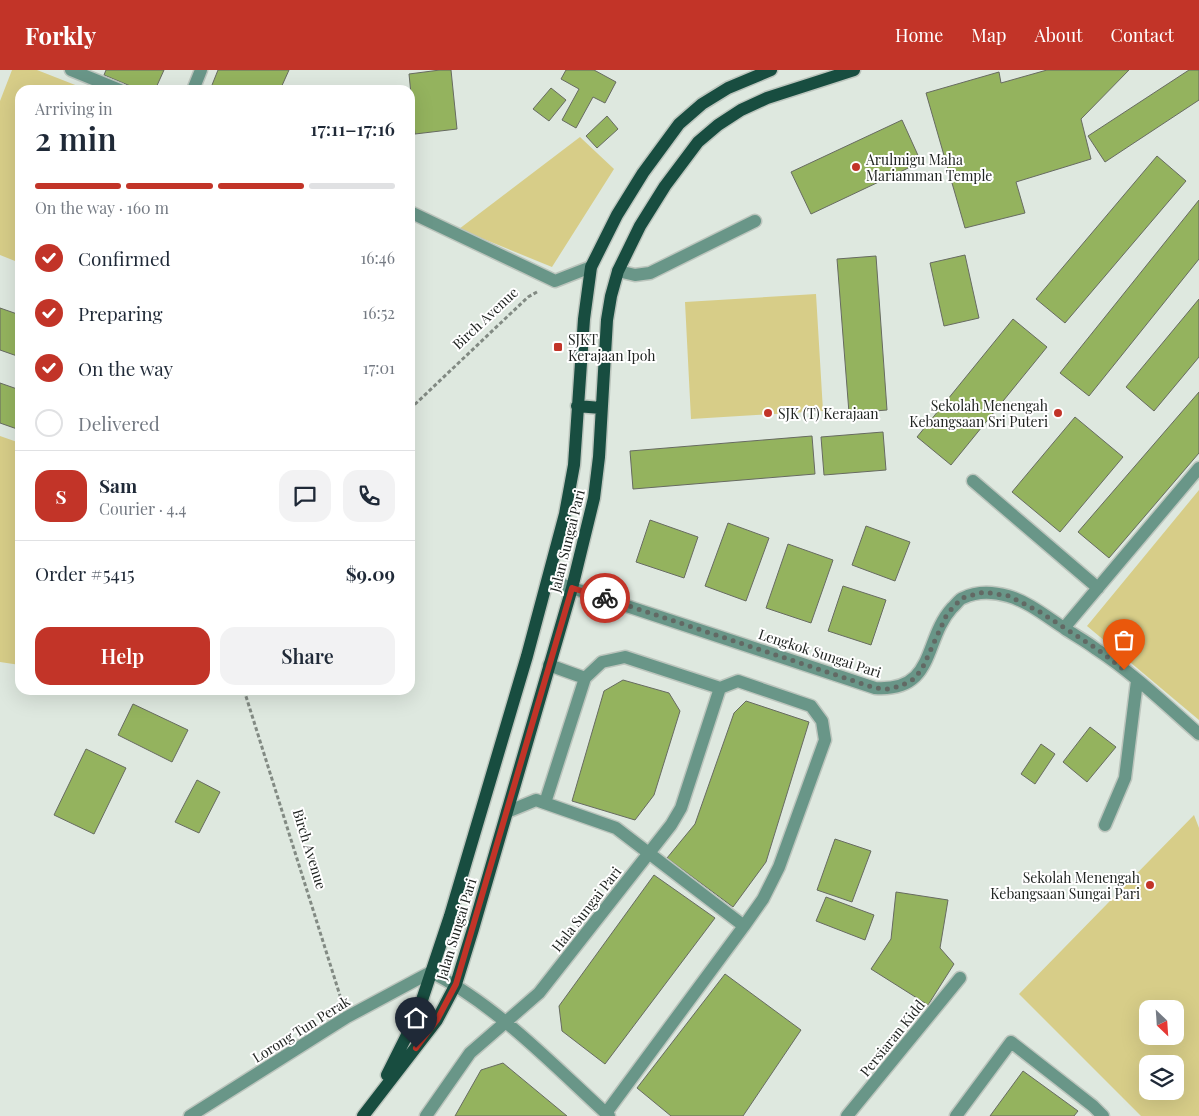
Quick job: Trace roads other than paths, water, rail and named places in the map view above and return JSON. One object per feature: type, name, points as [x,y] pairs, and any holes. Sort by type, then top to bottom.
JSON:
[{"type":"main road","name":"Jalan Sungai Pari","points":[[374,1102],[417,1015],[450,916],[483,809],[548,580],[570,493],[575,456],[584,319],[591,267],[617,214],[643,173],[679,124],[702,104],[728,88],[771,70]]},
{"type":"main road","name":"Jalan Sungai Pari","points":[[364,1116],[437,1020],[456,984],[572,588],[594,498],[599,457],[607,320],[618,271],[640,226],[665,186],[698,142],[740,110],[767,98],[854,70]]},
{"type":"main road","points":[[578,406],[601,408]]},
{"type":"street","points":[[71,70],[108,85]]},
{"type":"street","points":[[195,85],[201,70]]},
{"type":"street","points":[[415,214],[555,281],[591,267]]},
{"type":"street","points":[[618,271],[635,275],[650,273],[755,221]]},
{"type":"street","points":[[1064,628],[1199,468]]},
{"type":"street","points":[[973,481],[1098,588]]},
{"type":"street","name":"Lengkok Sungai Pari","points":[[548,580],[875,688],[888,689],[901,686],[914,679],[922,669],[947,614],[962,598],[984,592],[1009,596],[1040,612],[1097,649],[1199,734]]},
{"type":"street","points":[[431,972],[456,984],[484,1004],[608,1115],[763,899],[779,867],[825,740],[822,721],[811,706],[738,681],[720,688],[625,657],[602,662],[585,678],[545,803]]},
{"type":"street","points":[[549,665],[585,678]]},
{"type":"street","points":[[1105,825],[1125,778],[1137,681]]},
{"type":"street","name":"Hala Sungai Pari","points":[[426,1116],[470,1053],[539,993],[671,825],[681,808],[720,688]]},
{"type":"street","points":[[507,812],[536,800],[616,828],[744,926]]},
{"type":"street","name":"Lorong Tun Perak","points":[[190,1116],[347,1017],[431,972]]},
{"type":"street","name":"Persiaran Kidd","points":[[847,1116],[960,978]]},
{"type":"street","points":[[956,1116],[1010,1042],[1093,1106],[1103,1116]]},
{"type":"place","name":"Arulmigu Maha Mariamman Temple","points":[[856,167]]},
{"type":"place","name":"SJKT Kerajaan Ipoh","points":[[558,347]]},
{"type":"place","name":"SJK (T) Kerajaan","points":[[768,413]]},
{"type":"place","name":"Sekolah Menengah Kebangsaan Sri Puteri","points":[[1058,413]]},
{"type":"place","name":"Sekolah Menengah Kebangsaan Sungai Pari","points":[[1150,885]]}]
